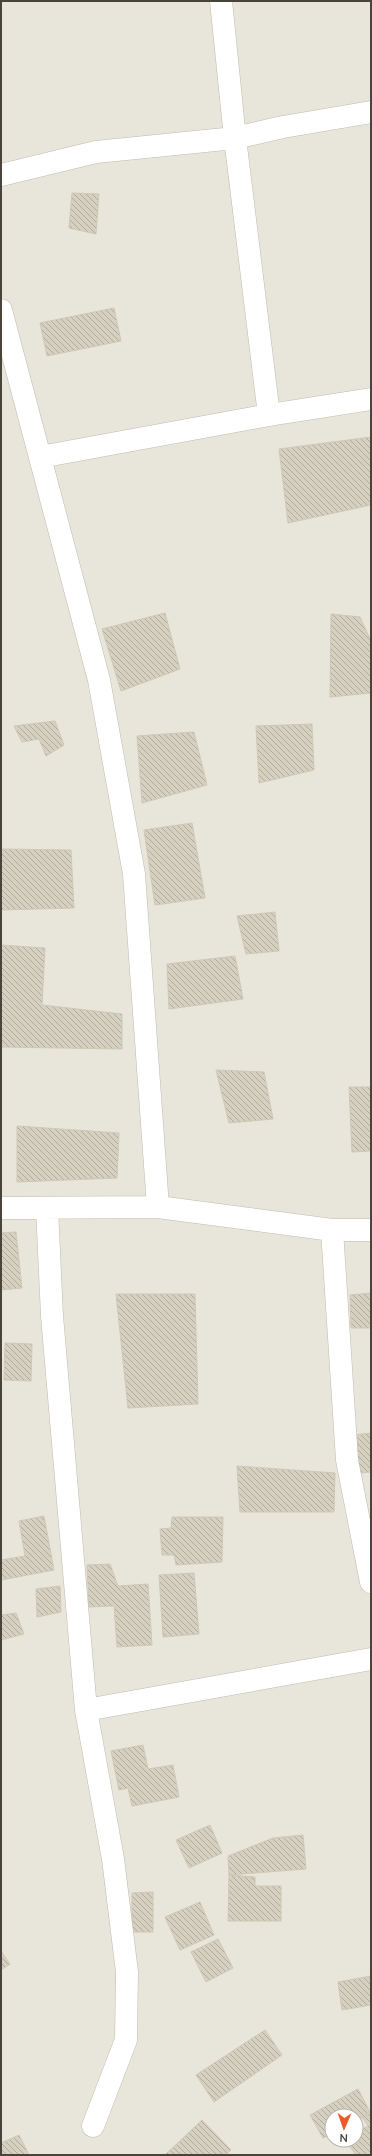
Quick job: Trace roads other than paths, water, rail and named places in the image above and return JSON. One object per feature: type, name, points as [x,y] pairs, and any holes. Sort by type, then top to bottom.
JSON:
[{"type":"street","points":[[221,1],[235,138],[269,415]]},
{"type":"street","points":[[1,175],[96,152],[235,138],[371,112]]},
{"type":"street","points":[[1,310],[99,680],[134,874],[158,1207]]},
{"type":"street","points":[[40,457],[269,415],[371,399]]},
{"type":"street","points":[[1,1208],[158,1207],[332,1230],[371,1230]]},
{"type":"street","points":[[47,1208],[52,1316],[86,1710],[113,1859],[127,1972],[126,2040],[93,2126]]},
{"type":"street","points":[[332,1230],[347,1460],[371,1582]]},
{"type":"street","points":[[86,1710],[371,1659]]}]
